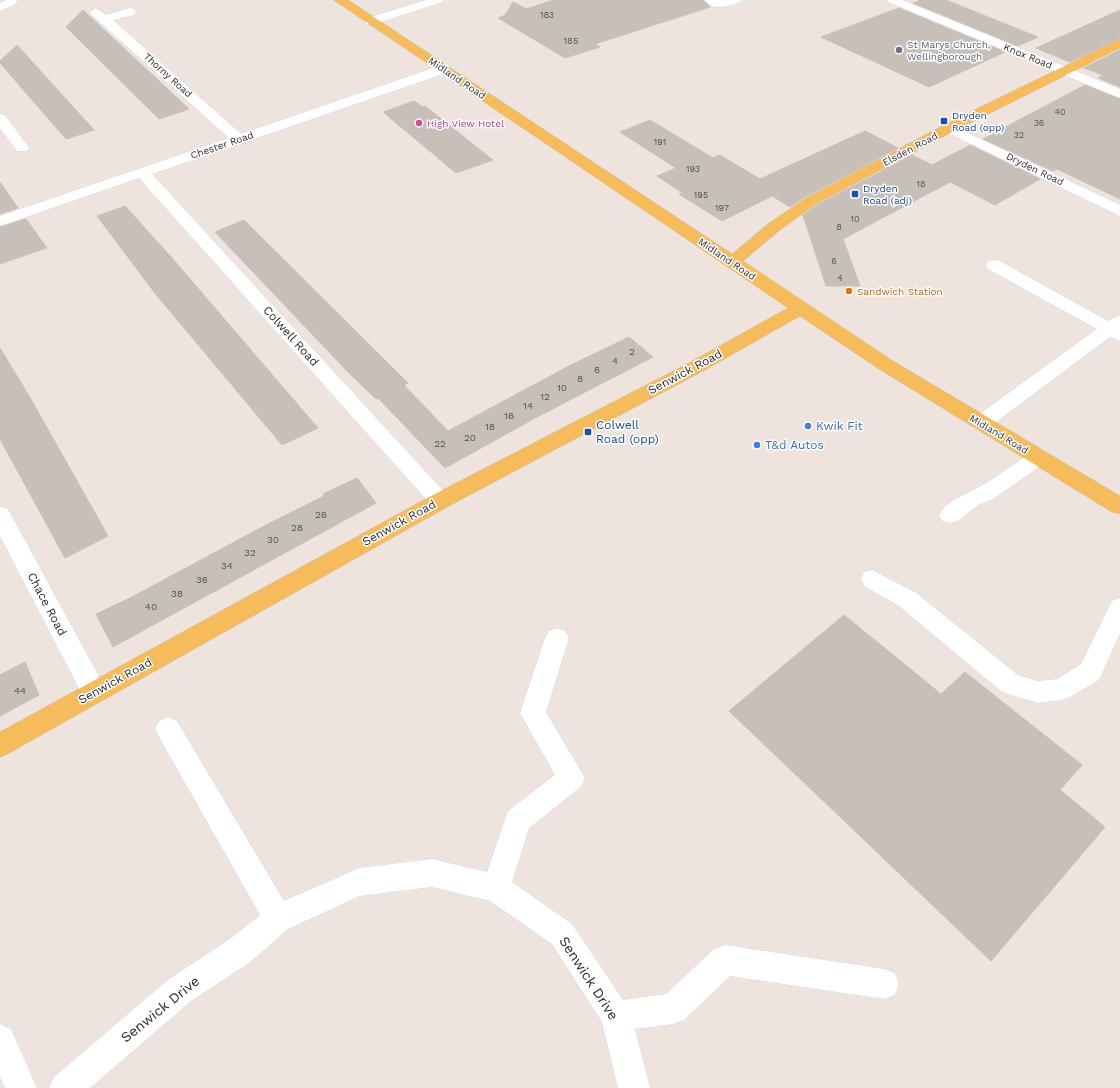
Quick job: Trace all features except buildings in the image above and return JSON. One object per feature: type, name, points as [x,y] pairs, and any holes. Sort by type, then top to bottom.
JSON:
[{"type":"main road","name":"Midland Road","points":[[340,0],[886,365],[1038,458],[1120,506]]},
{"type":"main road","name":"Elsden Road","points":[[732,262],[774,227],[811,201],[949,128],[1120,43]]},
{"type":"main road","name":"Senwick Road","points":[[0,745],[440,501],[696,367],[800,308]]},
{"type":"street","points":[[0,7],[10,3],[12,0]]},
{"type":"street","points":[[371,20],[438,0]]},
{"type":"street","points":[[710,0],[721,5],[736,0]]},
{"type":"street","name":"Knox Road","points":[[892,0],[1120,94]]},
{"type":"street","name":"Thorny Road","points":[[130,12],[100,15],[239,139]]},
{"type":"street","name":"Chester Road","points":[[0,221],[444,69]]},
{"type":"street","points":[[0,118],[22,148]]},
{"type":"street","name":"Dryden Road","points":[[949,128],[1120,211]]},
{"type":"street","name":"Colwell Road","points":[[142,172],[440,501]]},
{"type":"street","points":[[981,423],[1116,328],[994,265]]},
{"type":"street","points":[[950,515],[971,499],[986,493],[1038,458]]},
{"type":"street","name":"Chace Road","points":[[0,515],[94,692]]},
{"type":"street","points":[[872,579],[907,599],[1011,684],[1038,692],[1061,689],[1090,672],[1120,608]]},
{"type":"street","points":[[496,888],[518,820],[572,778],[533,713],[557,638]]},
{"type":"street","points":[[168,729],[278,919]]},
{"type":"street","name":"Senwick Drive","points":[[65,1088],[180,990],[238,952],[278,919],[359,882],[432,873],[496,888],[562,934],[616,1016],[634,1088]]},
{"type":"street","points":[[616,1016],[673,1009],[725,960],[884,984]]},
{"type":"street","points":[[0,1040],[21,1088]]},
{"type":"place","name":"St Marys Church, Wellingborough","points":[[899,50]]},
{"type":"place","name":"Dryden Road (opp)","points":[[944,121]]},
{"type":"place","name":"High View Hotel","points":[[419,123]]},
{"type":"place","name":"Dryden Road (adj)","points":[[855,194]]},
{"type":"place","name":"Sandwich Station","points":[[849,291]]},
{"type":"place","name":"Kwik Fit","points":[[808,426]]},
{"type":"place","name":"Colwell Road (opp)","points":[[588,432]]},
{"type":"place","name":"T&d Autos","points":[[757,445]]}]
